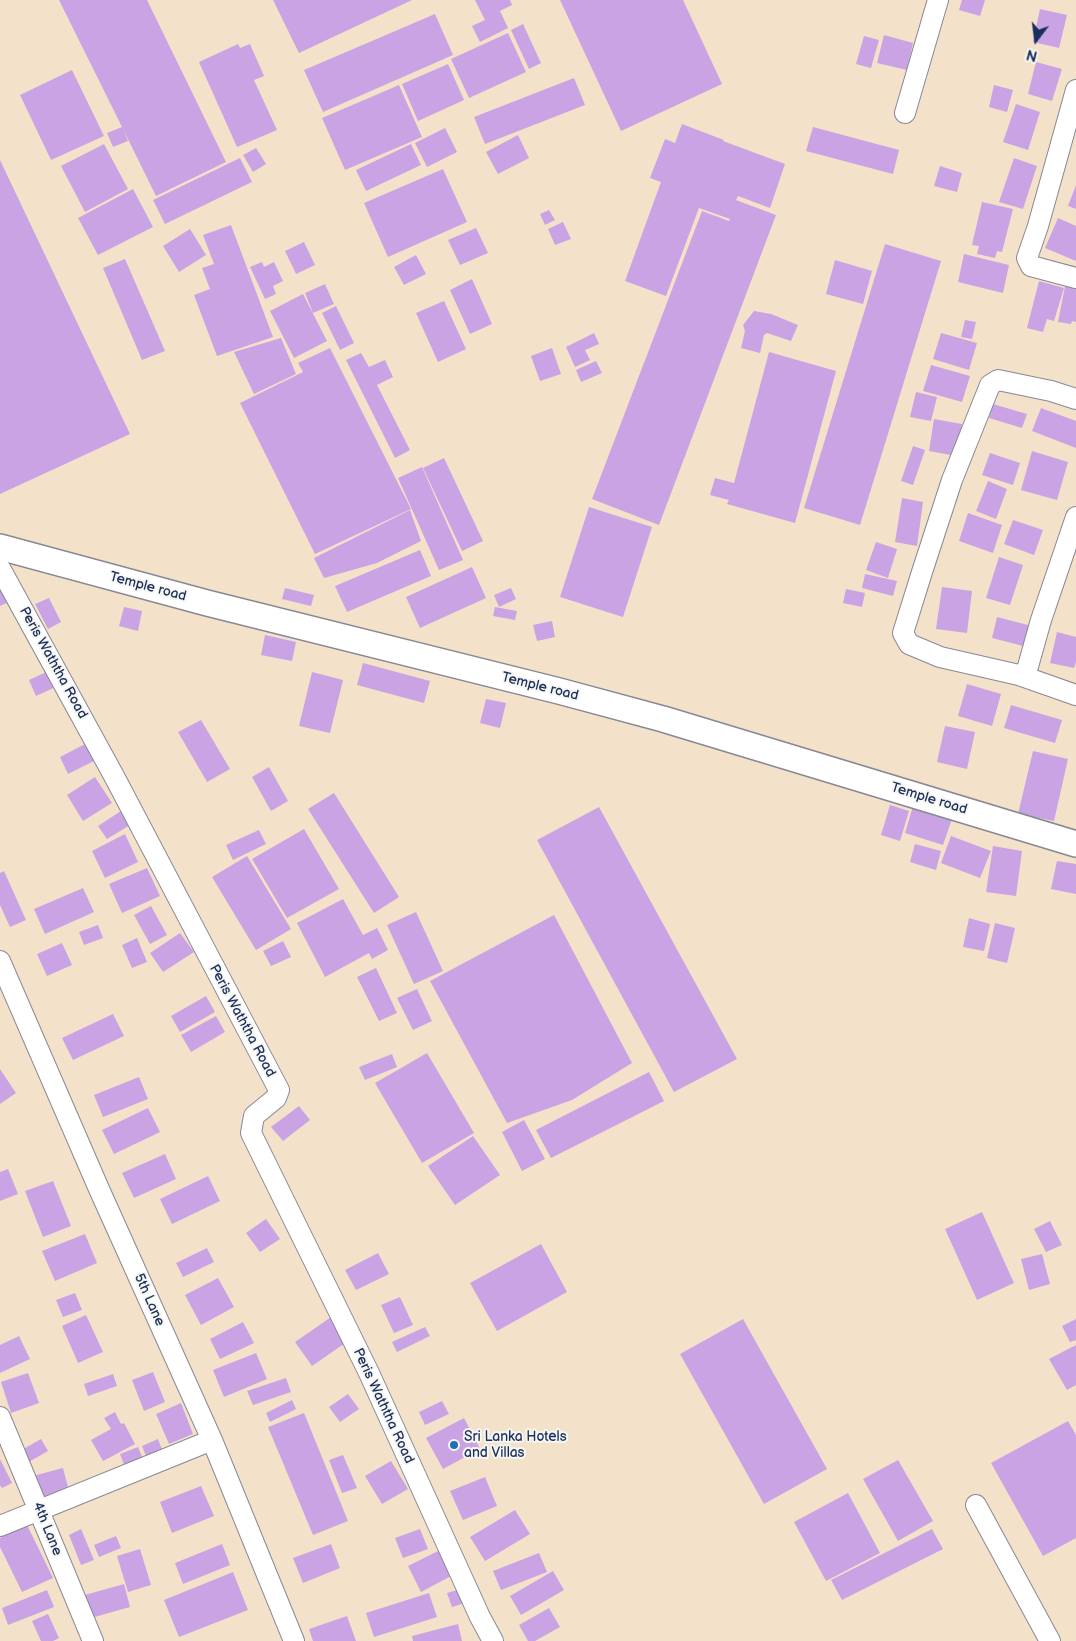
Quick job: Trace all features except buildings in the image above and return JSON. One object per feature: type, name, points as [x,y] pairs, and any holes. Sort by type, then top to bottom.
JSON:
[{"type":"street","points":[[905,113],[938,0]]},
{"type":"street","points":[[1076,90],[1038,226],[1027,258],[1031,266],[1076,278]]},
{"type":"street","points":[[1076,399],[1051,391],[998,380],[990,385],[952,480],[903,633],[909,644],[940,657],[1025,677],[1076,695]]},
{"type":"street","points":[[1025,677],[1041,620],[1076,517]]},
{"type":"street","name":"Temple road","points":[[0,547],[207,603],[663,719],[1076,844]]},
{"type":"street","name":"Peris Waththa Road","points":[[0,568],[114,776],[278,1090],[276,1098],[254,1116],[252,1133],[369,1373],[476,1608],[493,1641]]},
{"type":"street","name":"5th Lane","points":[[0,961],[99,1189],[212,1440],[294,1641]]},
{"type":"street","name":"4th Lane","points":[[0,1417],[93,1641]]},
{"type":"street","points":[[0,1526],[212,1440]]},
{"type":"street","points":[[976,1506],[1050,1641]]},
{"type":"place","name":"Sri Lanka Hotels and Villas","points":[[454,1445]]}]
